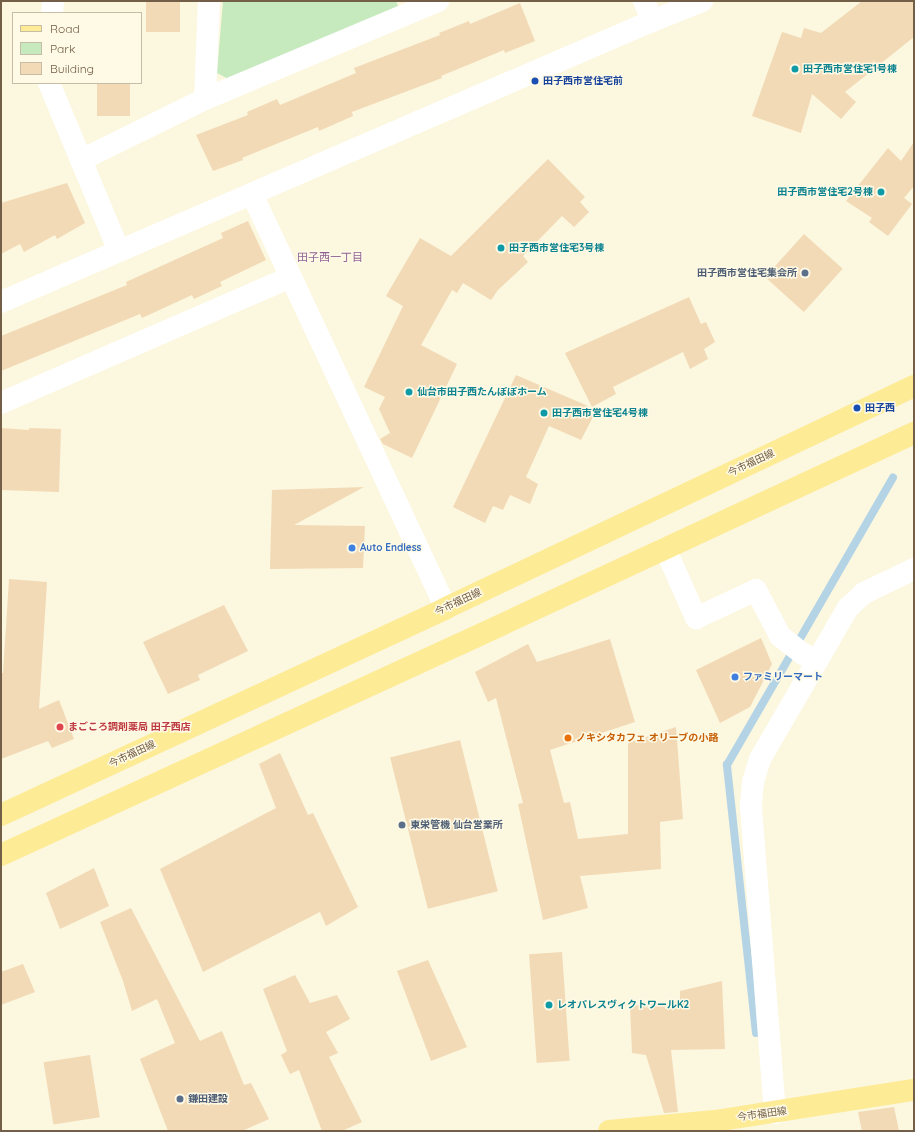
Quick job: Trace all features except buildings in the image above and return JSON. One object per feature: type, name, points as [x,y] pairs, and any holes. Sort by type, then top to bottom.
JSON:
[{"type":"main road","name":"今市福田線","points":[[1,815],[446,608],[914,386]]},
{"type":"main road","points":[[1,854],[460,644],[914,432]]},
{"type":"main road","name":"今市福田線","points":[[609,1131],[715,1121],[775,1113],[914,1090]]},
{"type":"street","points":[[52,12],[53,1]]},
{"type":"street","points":[[206,99],[209,1]]},
{"type":"street","points":[[80,160],[206,99],[438,1]]},
{"type":"street","points":[[1,302],[252,194],[648,11],[702,1]]},
{"type":"street","points":[[50,84],[80,160],[119,251]]},
{"type":"street","points":[[252,194],[446,608]]},
{"type":"street","points":[[1,403],[291,277]]},
{"type":"street","points":[[665,548],[696,618],[756,590],[780,636],[804,653]]},
{"type":"street","points":[[775,1113],[751,805],[753,782],[760,759],[804,653],[864,593],[914,569]]},
{"type":"green space","points":[[223,1],[396,1],[399,8],[232,81],[217,73]]},
{"type":"waterway","points":[[756,1033],[727,765],[893,478]]},
{"type":"place","name":"田子西市営住宅1号棟","points":[[795,69]]},
{"type":"place","name":"田子西市営住宅前","points":[[535,81]]},
{"type":"place","name":"田子西市営住宅2号棟","points":[[881,192]]},
{"type":"place","name":"田子西市営住宅3号棟","points":[[501,248]]},
{"type":"place","name":"田子西市営住宅集会所","points":[[805,273]]},
{"type":"place","name":"仙台市田子西たんぽぽホーム","points":[[409,392]]},
{"type":"place","name":"田子西","points":[[857,408]]},
{"type":"place","name":"田子西市営住宅4号棟","points":[[544,413]]},
{"type":"place","name":"Auto Endless","points":[[352,548]]},
{"type":"place","name":"ファミリーマート","points":[[735,677]]},
{"type":"place","name":"まごころ調剤薬局 田子西店","points":[[60,727]]},
{"type":"place","name":"ノキシタカフェ オリーブの小路","points":[[568,738]]},
{"type":"place","name":"東栄管機 仙台営業所","points":[[402,825]]},
{"type":"place","name":"レオパレスヴィクトワールK2","points":[[549,1005]]},
{"type":"place","name":"鎌田建設","points":[[180,1099]]},
{"type":"district","name":"田子西一丁目","points":[[330,257]]}]
